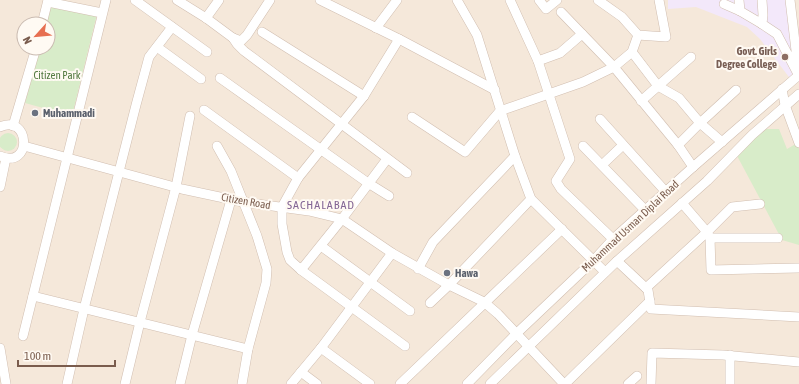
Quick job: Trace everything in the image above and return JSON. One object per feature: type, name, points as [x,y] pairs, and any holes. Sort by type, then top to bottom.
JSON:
[{"type":"street","points":[[23,336],[106,0]]},
{"type":"street","points":[[135,0],[207,52]]},
{"type":"street","points":[[177,0],[206,18],[233,38],[241,41],[270,0]]},
{"type":"street","points":[[206,18],[219,0]]},
{"type":"street","points":[[320,0],[399,39],[495,90]]},
{"type":"street","points":[[457,0],[477,36],[495,90],[500,111],[531,199],[606,272]]},
{"type":"street","points":[[510,0],[538,60],[570,159],[556,181],[561,189],[613,239]]},
{"type":"street","points":[[539,0],[546,8],[557,0]]},
{"type":"street","points":[[598,0],[622,17],[638,35],[666,37],[659,0]]},
{"type":"street","points":[[739,0],[740,11]]},
{"type":"street","points":[[762,0],[764,15],[762,24]]},
{"type":"street","points":[[44,16],[48,1],[102,13]]},
{"type":"street","points":[[376,28],[393,1]]},
{"type":"street","points":[[793,2],[799,75]]},
{"type":"street","points":[[724,4],[740,11],[777,34],[799,75]]},
{"type":"street","points":[[561,12],[614,67],[678,145],[693,167]]},
{"type":"street","points":[[67,384],[84,309],[149,57],[172,27]]},
{"type":"street","points":[[262,32],[364,96]]},
{"type":"street","points":[[538,60],[560,53],[582,34]]},
{"type":"street","points":[[412,117],[465,152],[500,111],[583,82],[614,67],[632,52],[638,35]]},
{"type":"street","points":[[233,38],[244,51],[408,174]]},
{"type":"street","points":[[399,39],[364,96],[342,124],[320,148],[298,178],[282,207],[282,224],[286,252],[290,260],[301,270],[405,346]]},
{"type":"street","points":[[157,47],[201,79]]},
{"type":"street","points":[[632,52],[658,86],[679,98],[700,122],[722,142]]},
{"type":"street","points":[[13,126],[34,56]]},
{"type":"street","points":[[641,101],[691,57]]},
{"type":"street","name":"Muhammad Usman Diplai Road","points":[[490,384],[617,261],[656,211],[666,192],[799,75]]},
{"type":"street","points":[[220,78],[368,183],[389,196]]},
{"type":"street","points":[[678,145],[700,122],[736,90]]},
{"type":"street","points":[[782,90],[785,105],[799,143]]},
{"type":"street","name":"Muhammad Usman Diplai Road","points":[[467,384],[517,333],[594,260],[613,239],[656,211],[682,204],[752,135],[799,94]]},
{"type":"street","points":[[204,110],[298,178]]},
{"type":"street","points":[[125,384],[176,187],[190,116]]},
{"type":"street","points":[[600,119],[666,192]]},
{"type":"street","points":[[0,127],[8,125],[13,126],[24,136],[24,146],[22,150],[15,157],[3,157],[0,187]]},
{"type":"street","points":[[602,166],[623,145]]},
{"type":"street","name":"Citizen Road","points":[[24,146],[176,187],[231,200],[309,211],[342,219],[392,254],[449,286],[484,302],[529,345],[565,384]]},
{"type":"street","points":[[217,146],[230,171],[257,236],[267,269],[266,284],[248,349],[242,384]]},
{"type":"street","points":[[583,146],[602,166],[656,211]]},
{"type":"street","points":[[418,269],[434,242],[515,156]]},
{"type":"street","points":[[301,270],[387,159]]},
{"type":"street","points":[[430,303],[449,286],[531,199]]},
{"type":"street","points":[[180,384],[192,335],[231,200]]},
{"type":"street","points":[[682,204],[708,235],[711,270],[799,268]]},
{"type":"street","points":[[646,288],[708,235],[732,207],[760,204]]},
{"type":"street","points":[[400,384],[562,229]]},
{"type":"street","points":[[708,235],[778,238]]},
{"type":"street","points":[[321,246],[410,311]]},
{"type":"street","points":[[291,384],[321,348],[392,254]]},
{"type":"street","points":[[617,261],[646,288],[649,292],[651,309],[654,310],[799,317]]},
{"type":"street","points":[[33,296],[248,349]]},
{"type":"street","points":[[565,384],[650,301]]},
{"type":"street","points":[[0,348],[6,384]]},
{"type":"street","points":[[321,348],[370,384]]},
{"type":"street","points":[[651,384],[652,353],[730,356],[799,362]]},
{"type":"street","points":[[730,356],[730,384]]},
{"type":"street","points":[[301,372],[316,384]]},
{"type":"street","points":[[628,384],[637,376]]},
{"type":"shaded area","points":[[0,0],[799,0],[799,384],[0,384]]},
{"type":"shaded area","name":"Govt. Girls Degree College","points":[[668,0],[790,0],[799,76],[792,81],[760,39],[747,27],[696,7],[668,9]]},
{"type":"green space","name":"Citizen Park","points":[[51,5],[97,14],[72,116],[25,103],[38,56],[56,56],[56,16],[48,16]]},
{"type":"green space","points":[[758,129],[779,129],[787,149],[799,142],[799,245],[782,240],[735,152]]},
{"type":"green space","points":[[8,133],[14,136],[17,142],[14,148],[8,151],[2,148],[-1,142],[2,136]]},
{"type":"place","name":"Govt. Girls Degree College","points":[[785,57]]},
{"type":"place","name":"Muhammadi","points":[[35,113]]},
{"type":"place","name":"Hawa","points":[[447,273]]},
{"type":"district","name":"SACHALABAD","points":[[321,205]]}]
